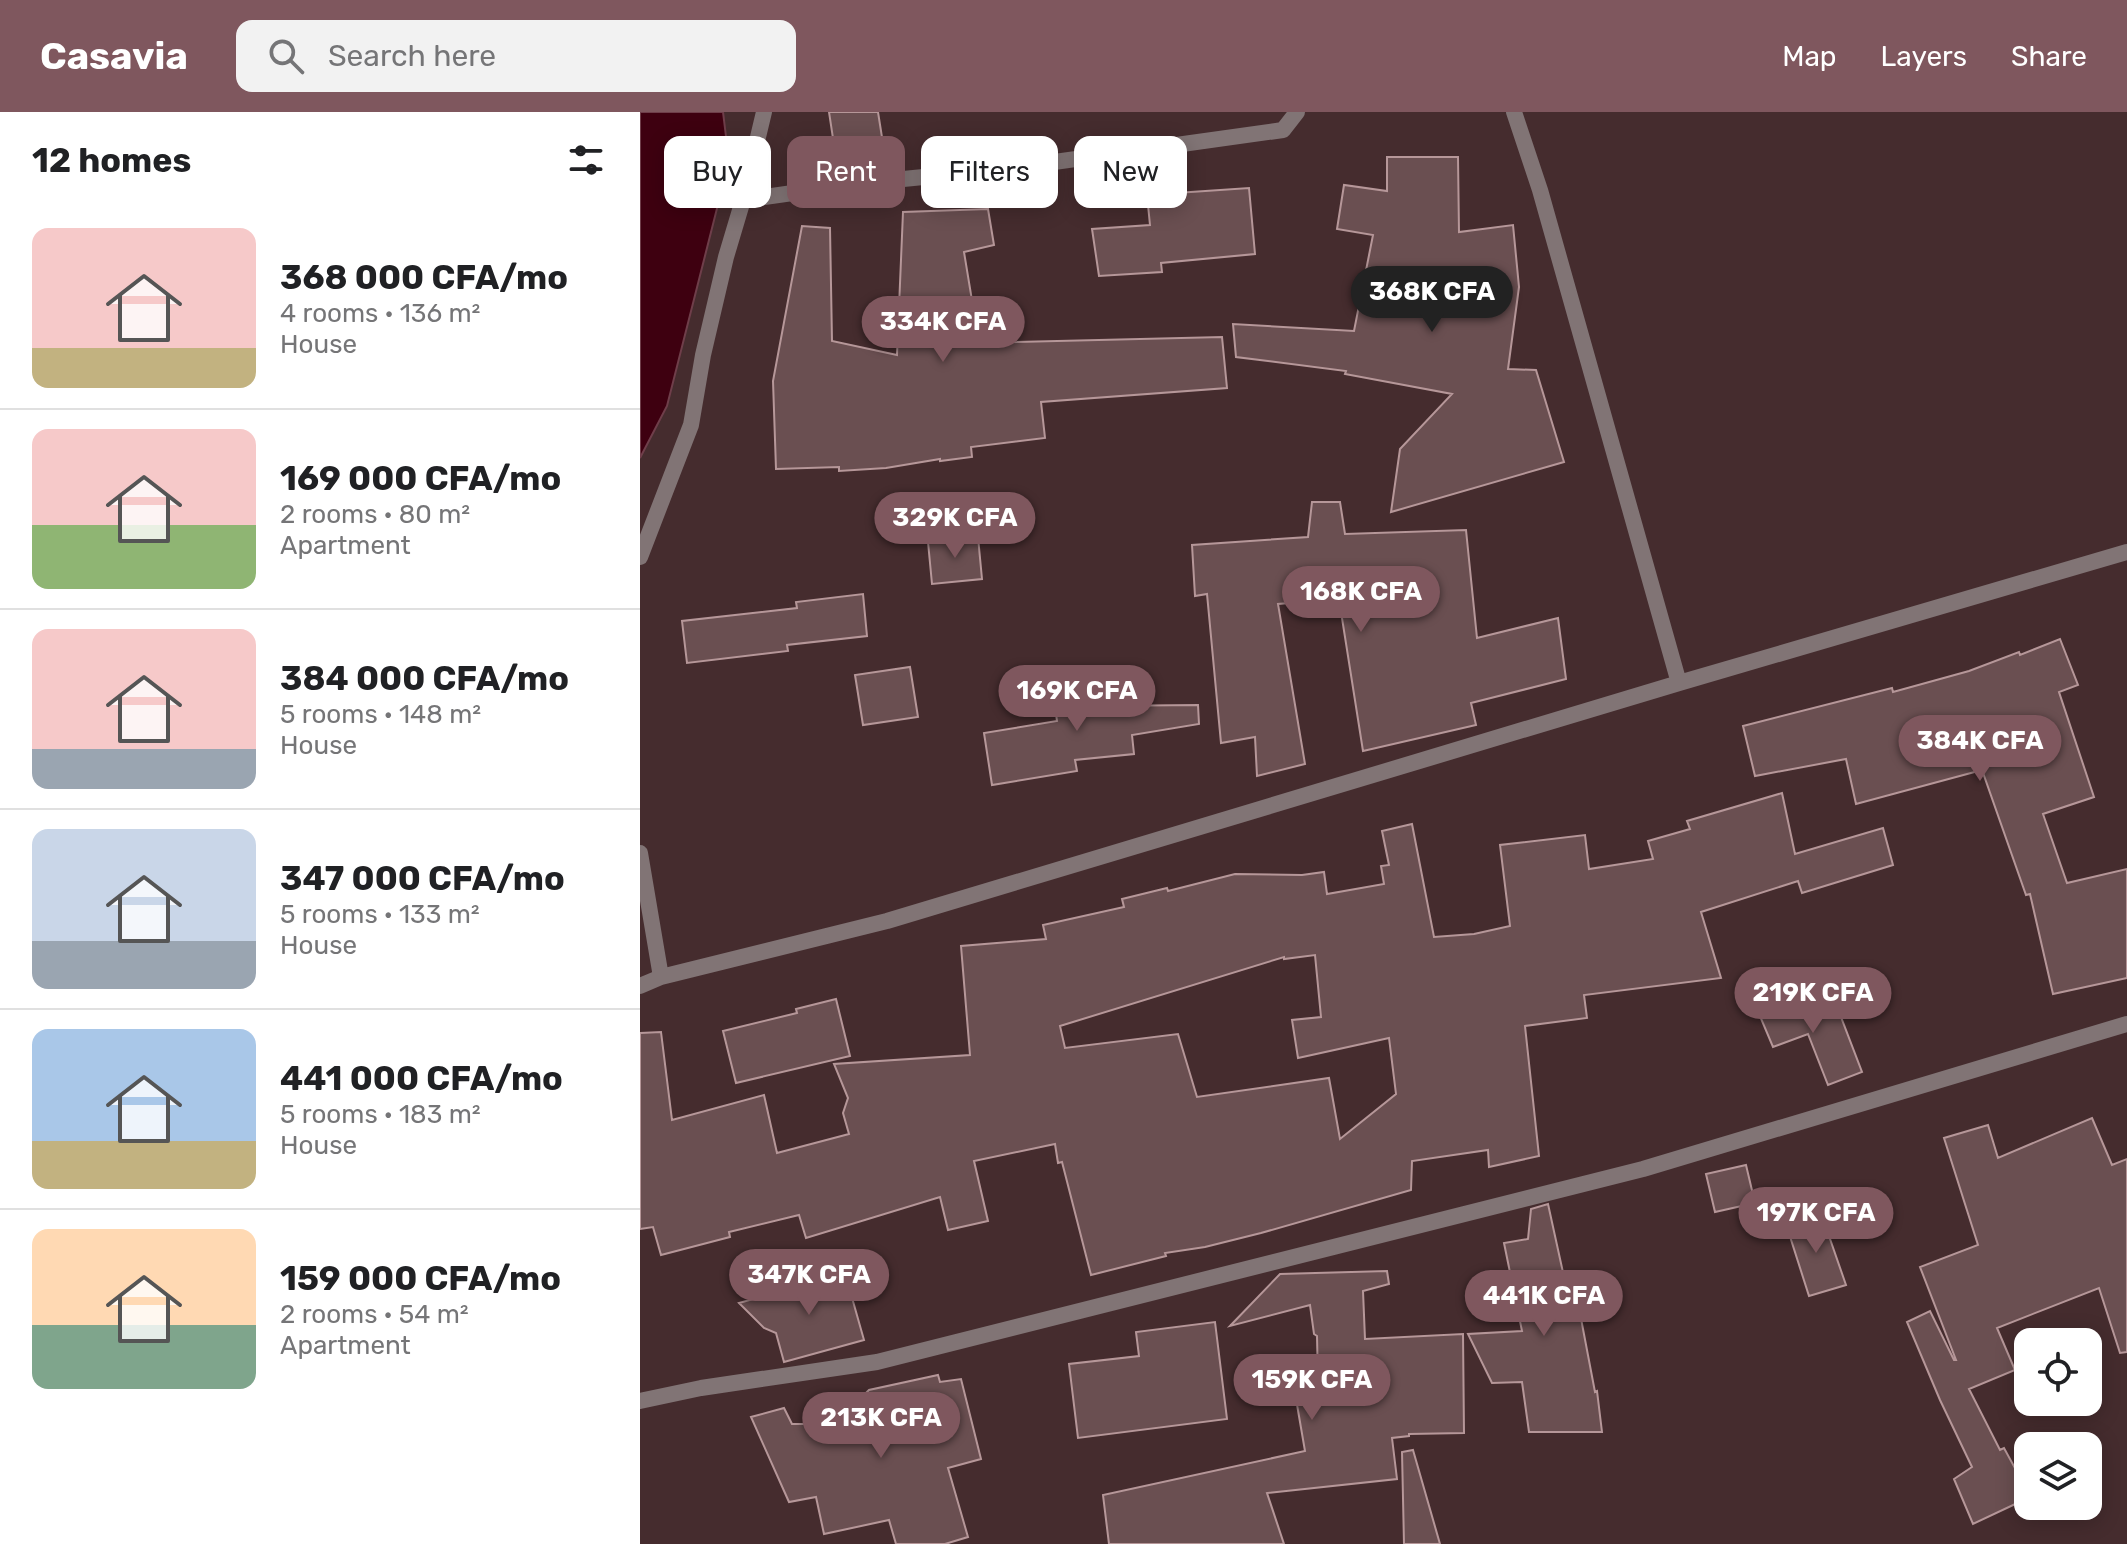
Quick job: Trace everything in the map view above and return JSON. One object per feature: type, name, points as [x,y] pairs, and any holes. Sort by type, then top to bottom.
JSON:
[{"type":"street","points":[[758,136],[764,112]]},
{"type":"street","points":[[771,196],[1004,169],[1283,130],[1297,112]]},
{"type":"street","points":[[1514,112],[1540,190],[1679,683]]},
{"type":"street","points":[[640,557],[691,425],[703,355],[741,208]]},
{"type":"street","points":[[640,986],[661,977],[887,921],[2127,552]]},
{"type":"street","points":[[640,853],[661,977]]},
{"type":"street","points":[[640,1401],[701,1388],[877,1362],[1643,1169],[2127,1024]]},
{"type":"shaded area","points":[[640,112],[723,112],[726,136],[664,136],[664,208],[717,208],[667,406],[640,458]]},
{"type":"building","points":[[829,112],[878,112],[882,136],[833,136]]},
{"type":"building","points":[[1387,157],[1458,157],[1459,232],[1513,225],[1519,287],[1508,369],[1536,370],[1564,462],[1391,512],[1400,449],[1452,394],[1345,374],[1346,371],[1236,357],[1233,324],[1354,331],[1373,235],[1337,229],[1344,185],[1387,191]]},
{"type":"building","points":[[1249,188],[1255,254],[1161,263],[1162,272],[1099,276],[1092,229],[1150,225],[1148,208],[1187,208],[1187,192]]},
{"type":"building","points":[[988,209],[994,245],[964,252],[979,343],[1222,337],[1227,388],[1041,402],[1045,438],[971,447],[972,457],[839,471],[839,467],[776,469],[773,381],[802,226],[830,228],[832,341],[897,355],[903,212]]},
{"type":"building","points":[[1312,502],[1340,502],[1345,534],[1466,530],[1477,638],[1558,618],[1566,679],[1471,703],[1476,725],[1363,751],[1339,599],[1278,604],[1305,764],[1257,776],[1255,737],[1221,743],[1207,594],[1195,596],[1192,545],[1308,537]]},
{"type":"building","points":[[978,537],[982,579],[932,584],[928,542]]},
{"type":"building","points":[[863,594],[867,636],[787,645],[788,651],[687,663],[682,621],[797,608],[796,602]]},
{"type":"building","points":[[2060,639],[2078,685],[2059,692],[2094,797],[2043,814],[2067,883],[2127,869],[2127,978],[2053,994],[2030,894],[2026,895],[1982,770],[1856,804],[1846,759],[1755,776],[1743,726],[1892,688],[1893,692],[1969,671],[2019,652],[2020,655]]},
{"type":"building","points":[[910,667],[918,717],[863,725],[855,675]]},
{"type":"building","points":[[1089,672],[1093,706],[1198,705],[1199,724],[1132,735],[1134,754],[1075,760],[1077,771],[992,785],[984,733],[1057,721],[1051,678]]},
{"type":"building","points":[[1782,793],[1795,854],[1883,828],[1893,865],[1802,893],[1798,881],[1701,912],[1721,978],[1584,995],[1587,1018],[1525,1026],[1539,1156],[1489,1167],[1488,1150],[1412,1161],[1411,1190],[1261,1233],[1165,1253],[1166,1256],[1091,1275],[1055,1144],[974,1161],[988,1221],[948,1230],[940,1197],[806,1238],[799,1215],[729,1232],[730,1237],[661,1255],[653,1227],[640,1229],[640,1033],[661,1032],[672,1120],[764,1095],[777,1153],[849,1134],[843,1113],[848,1098],[834,1064],[970,1055],[961,946],[1046,939],[1043,925],[1124,907],[1122,899],[1235,874],[1302,875],[1324,872],[1327,894],[1384,884],[1381,866],[1389,865],[1382,831],[1412,824],[1434,937],[1474,934],[1510,926],[1500,845],[1585,835],[1589,869],[1653,859],[1648,841],[1690,829],[1687,821]],"holes":[[[1315,955],[1321,1017],[1292,1020],[1298,1058],[1389,1038],[1396,1094],[1340,1139],[1329,1078],[1197,1097],[1178,1034],[1065,1048],[1060,1026],[1284,957]]]},
{"type":"building","points":[[1799,994],[1806,1016],[1836,1004],[1862,1072],[1828,1085],[1808,1034],[1773,1047],[1757,1009]]},
{"type":"building","points":[[836,999],[850,1056],[736,1083],[723,1031],[797,1013],[796,1009]]},
{"type":"building","points":[[2092,1118],[2112,1165],[2127,1159],[2127,1352],[2120,1353],[2099,1288],[1997,1328],[2014,1370],[1969,1389],[2000,1450],[2004,1448],[2014,1466],[2014,1505],[1973,1524],[1954,1479],[1972,1467],[1907,1322],[1930,1311],[1956,1360],[1920,1267],[1978,1245],[1944,1138],[1988,1125],[1998,1158]]},
{"type":"building","points":[[1746,1165],[1755,1203],[1715,1212],[1706,1174]]},
{"type":"building","points":[[1548,1204],[1564,1277],[1571,1276],[1579,1308],[1597,1391],[1602,1432],[1529,1432],[1522,1382],[1492,1383],[1468,1334],[1522,1331],[1504,1243],[1528,1239],[1531,1209]]},
{"type":"building","points":[[1821,1213],[1846,1285],[1809,1296],[1786,1224]]},
{"type":"building","points":[[1387,1271],[1389,1284],[1363,1291],[1365,1339],[1463,1334],[1464,1433],[1409,1434],[1392,1438],[1397,1479],[1267,1493],[1284,1544],[1109,1544],[1103,1495],[1305,1451],[1295,1393],[1318,1382],[1317,1336],[1314,1334],[1310,1305],[1230,1326],[1280,1274]]},
{"type":"building","points":[[845,1273],[864,1340],[784,1362],[776,1333],[764,1328],[739,1303]]},
{"type":"building","points":[[1215,1322],[1227,1419],[1078,1438],[1069,1364],[1139,1356],[1136,1332]]},
{"type":"building","points":[[938,1375],[940,1382],[961,1379],[981,1459],[948,1468],[968,1537],[945,1544],[896,1544],[889,1520],[824,1534],[816,1497],[789,1502],[751,1417],[784,1408],[792,1424],[835,1424],[869,1390]]},
{"type":"building","points":[[1413,1450],[1440,1544],[1404,1544],[1402,1452]]}]
